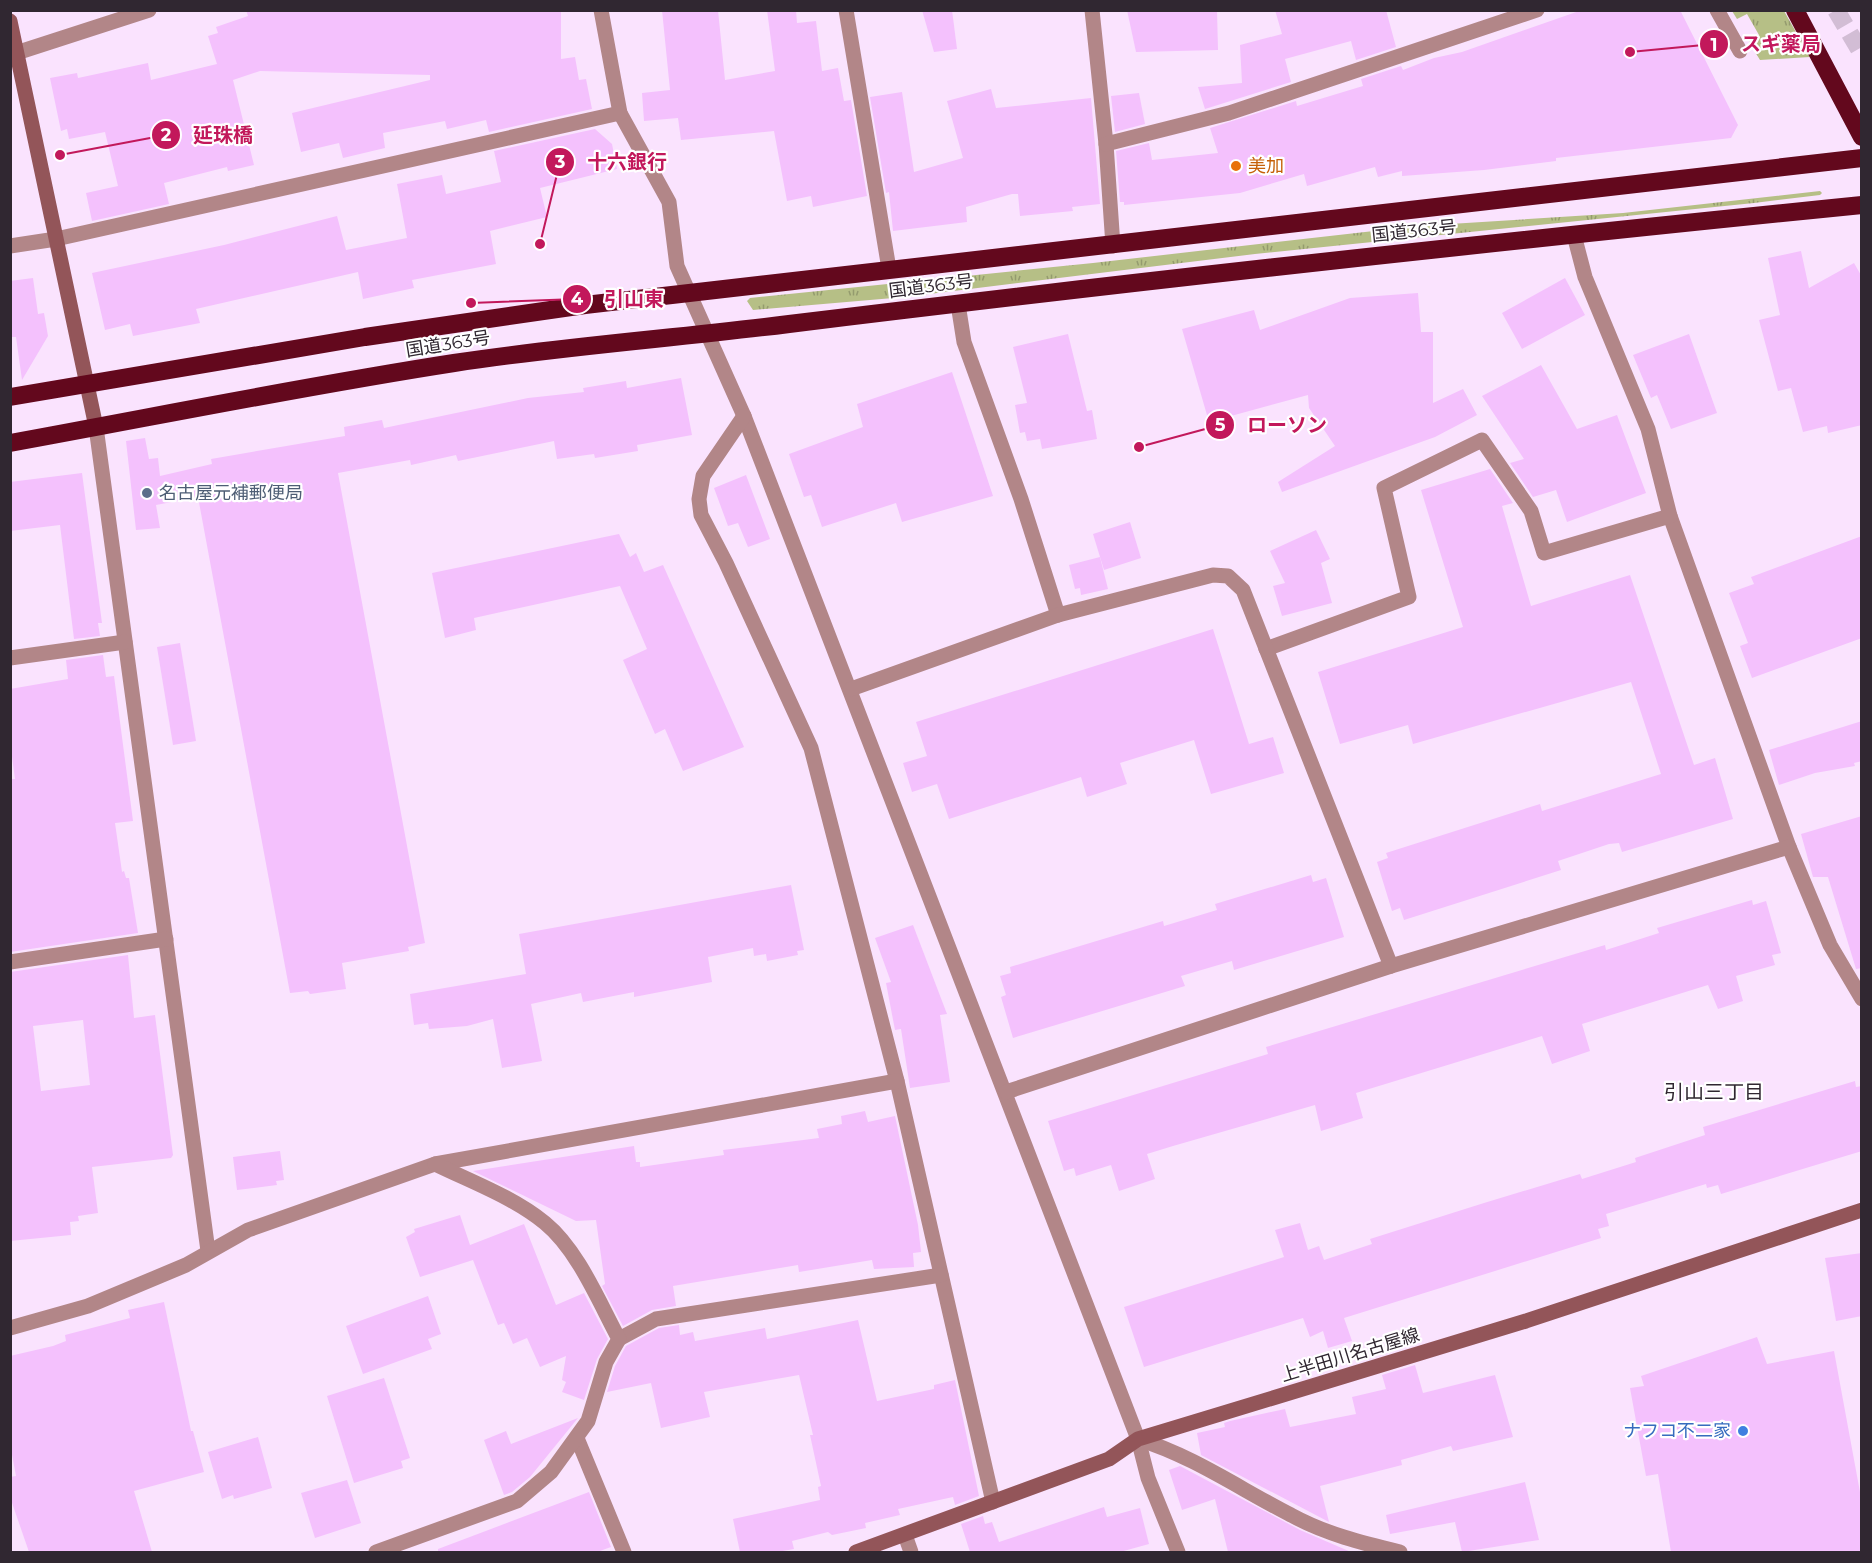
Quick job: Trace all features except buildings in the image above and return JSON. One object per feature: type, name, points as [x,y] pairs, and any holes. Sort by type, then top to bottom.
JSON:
[{"type":"highway","points":[[1795,10],[1862,137]]},
{"type":"highway","name":"国道363号","points":[[10,397],[488,318],[890,269],[1113,246],[1862,158]]},
{"type":"highway","name":"国道363号","points":[[10,443],[455,363],[565,348],[706,335],[958,304],[1862,205]]},
{"type":"main road","points":[[10,21],[14,55],[96,428]]},
{"type":"main road","name":"上半田川名古屋線","points":[[856,1552],[1109,1459],[1138,1439],[1526,1321],[1862,1210]]},
{"type":"street","points":[[14,55],[149,10]]},
{"type":"street","points":[[601,10],[620,112],[669,202],[676,266],[744,417],[851,689],[927,896],[1006,1092],[1138,1439],[1148,1478],[1178,1552]]},
{"type":"street","points":[[846,10],[890,269]]},
{"type":"street","points":[[1092,10],[1106,144],[1113,246]]},
{"type":"street","points":[[1106,144],[1229,113],[1537,10]]},
{"type":"street","points":[[1717,10],[1738,33],[1740,51]]},
{"type":"street","points":[[10,246],[56,239],[620,112]]},
{"type":"street","points":[[1574,235],[1585,277],[1648,429],[1670,516],[1789,847],[1830,945],[1862,999]]},
{"type":"street","points":[[958,304],[964,342],[1021,499],[1058,615]]},
{"type":"street","points":[[744,417],[703,476],[699,499],[701,516],[726,563],[811,748],[897,1081],[993,1502]]},
{"type":"street","points":[[96,428],[208,1251]]},
{"type":"street","points":[[1266,649],[1409,597],[1384,488],[1482,440],[1531,512],[1544,553],[1670,516]]},
{"type":"street","points":[[851,689],[1058,615],[1214,575],[1228,576],[1243,590],[1391,966]]},
{"type":"street","points":[[10,658],[125,642]]},
{"type":"street","points":[[1006,1092],[1391,966],[1789,847]]},
{"type":"street","points":[[10,962],[166,939]]},
{"type":"street","points":[[10,1328],[88,1306],[186,1265],[248,1230],[435,1164],[897,1081]]},
{"type":"street","points":[[435,1164],[512,1200],[547,1224],[578,1263],[619,1339]]},
{"type":"street","points":[[376,1552],[517,1501],[551,1472],[588,1421],[606,1362],[619,1339],[656,1319],[942,1275]]},
{"type":"street","points":[[577,1438],[624,1552]]},
{"type":"street","points":[[1138,1439],[1171,1449],[1293,1516],[1346,1540],[1400,1552]]},
{"type":"street","points":[[904,1535],[911,1552]]},
{"type":"green space","points":[[1732,11],[1784,11],[1810,57],[1760,60],[1749,42],[1759,35],[1747,14],[1737,19]]},
{"type":"green space","points":[[1820,191],[1822,193],[1820,195],[1754,203],[1255,254],[905,297],[753,310],[747,301],[750,298],[1093,263],[1418,226],[1623,213]]},
{"type":"tunnel","points":[[1836,10],[1862,54]]},
{"type":"place","name":"スギ薬局","points":[[1630,52]]},
{"type":"place","name":"延珠橋","points":[[60,155]]},
{"type":"place","name":"美加","points":[[1236,166]]},
{"type":"place","name":"十六銀行","points":[[540,244]]},
{"type":"place","name":"引山東","points":[[471,303]]},
{"type":"place","name":"ローソン","points":[[1139,447]]},
{"type":"place","name":"名古屋元補郵便局","points":[[147,493]]},
{"type":"place","name":"ナフコ不二家","points":[[1743,1431]]},
{"type":"district","name":"引山三丁目","points":[[1714,1092]]}]
